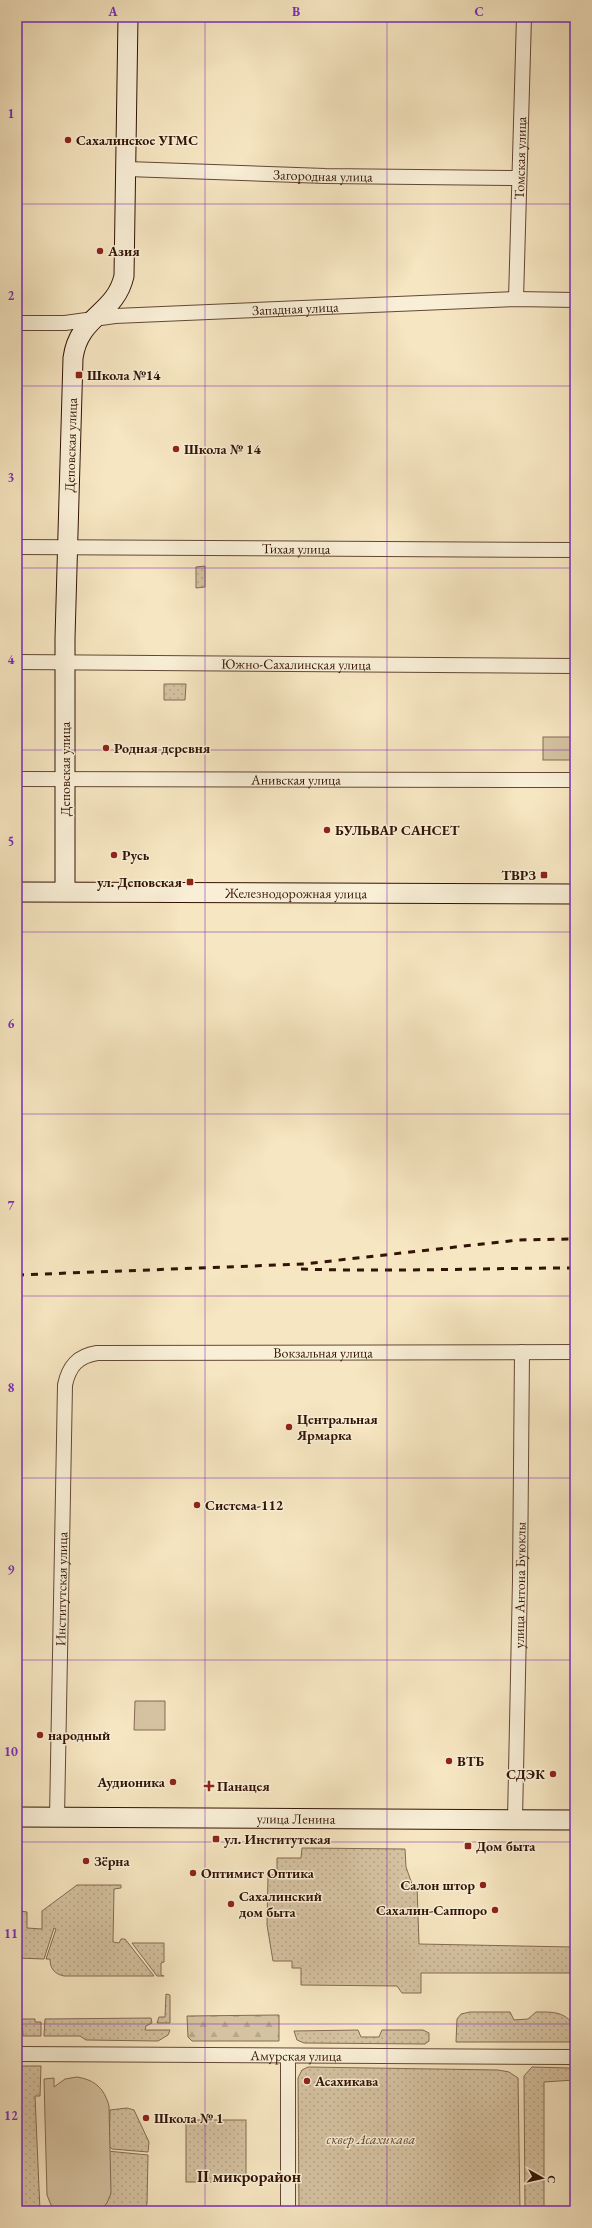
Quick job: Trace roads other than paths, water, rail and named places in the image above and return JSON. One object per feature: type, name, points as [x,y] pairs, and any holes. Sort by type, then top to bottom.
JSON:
[{"type":"main road","name":"Деповская улица","points":[[65,891],[65,662],[73,358],[75,344],[80,334],[91,320],[114,301],[121,289],[124,276],[127,169],[128,17]]},
{"type":"main road","name":"Железнодорожная улица","points":[[17,892],[575,894]]},
{"type":"main road","name":"улица Ленина","points":[[17,1817],[575,1820]]},
{"type":"street","name":"Томская улица","points":[[516,299],[518,178],[524,17]]},
{"type":"street","name":"Загородная улица","points":[[127,169],[325,176],[518,178]]},
{"type":"street","name":"Западная улица","points":[[17,323],[65,323],[116,316],[516,299],[575,300]]},
{"type":"street","name":"Тихая улица","points":[[17,547],[575,550]]},
{"type":"street","name":"Южно-Сахалинская улица","points":[[17,662],[299,662],[575,666]]},
{"type":"street","name":"Анивская улица","points":[[17,780],[575,780]]},
{"type":"street","name":"Вокзальная улица","points":[[74,1363],[87,1354],[97,1352],[575,1352]]},
{"type":"street","name":"улица Антона Буюклы","points":[[516,1819],[522,1352]]},
{"type":"street","name":"Институтская улица","points":[[57,1817],[65,1385],[68,1372],[74,1363]]},
{"type":"street","name":"Амурская улица","points":[[17,2054],[575,2058]]},
{"type":"street","points":[[288,2056],[288,2211]]},
{"type":"railway","points":[[17,1275],[304,1264],[518,1240],[575,1239]]},
{"type":"railway","points":[[301,1269],[404,1270],[575,1268]]},
{"type":"place","name":"Сахалинское УГМС","points":[[68,140]]},
{"type":"place","name":"Азия","points":[[100,251]]},
{"type":"place","name":"Школа №14","points":[[79,375]]},
{"type":"place","name":"Школа № 14","points":[[176,449]]},
{"type":"place","name":"Родная деревня","points":[[106,748]]},
{"type":"place","name":"БУЛЬВАР САНСЕТ","points":[[327,830]]},
{"type":"place","name":"Русь","points":[[114,855]]},
{"type":"place","name":"ТВРЗ","points":[[544,875]]},
{"type":"place","name":"ул. Деповская","points":[[190,882]]},
{"type":"place","name":"Центральная Ярмарка","points":[[289,1427]]},
{"type":"place","name":"Система-112","points":[[197,1505]]},
{"type":"place","name":"народный","points":[[40,1735]]},
{"type":"place","name":"ВТБ","points":[[449,1761]]},
{"type":"place","name":"СДЭК","points":[[553,1774]]},
{"type":"place","name":"Аудионика","points":[[173,1782]]},
{"type":"place","name":"Панацея","points":[[209,1786]]},
{"type":"place","name":"ул. Институтская","points":[[216,1839]]},
{"type":"place","name":"Дом быта","points":[[468,1846]]},
{"type":"place","name":"Зёрна","points":[[86,1861]]},
{"type":"place","name":"Оптимист Оптика","points":[[193,1873]]},
{"type":"place","name":"Салон штор","points":[[483,1885]]},
{"type":"place","name":"Сахалинский дом быта","points":[[231,1904]]},
{"type":"place","name":"Сахалин-Саппоро","points":[[495,1910]]},
{"type":"place","name":"Асахикава","points":[[307,2081]]},
{"type":"place","name":"Школа № 1","points":[[146,2118]]},
{"type":"district","name":"II микрорайон","points":[[249,2176]]},
{"type":"park label","name":"сквер Асахикава","points":[[371,2139]]}]
